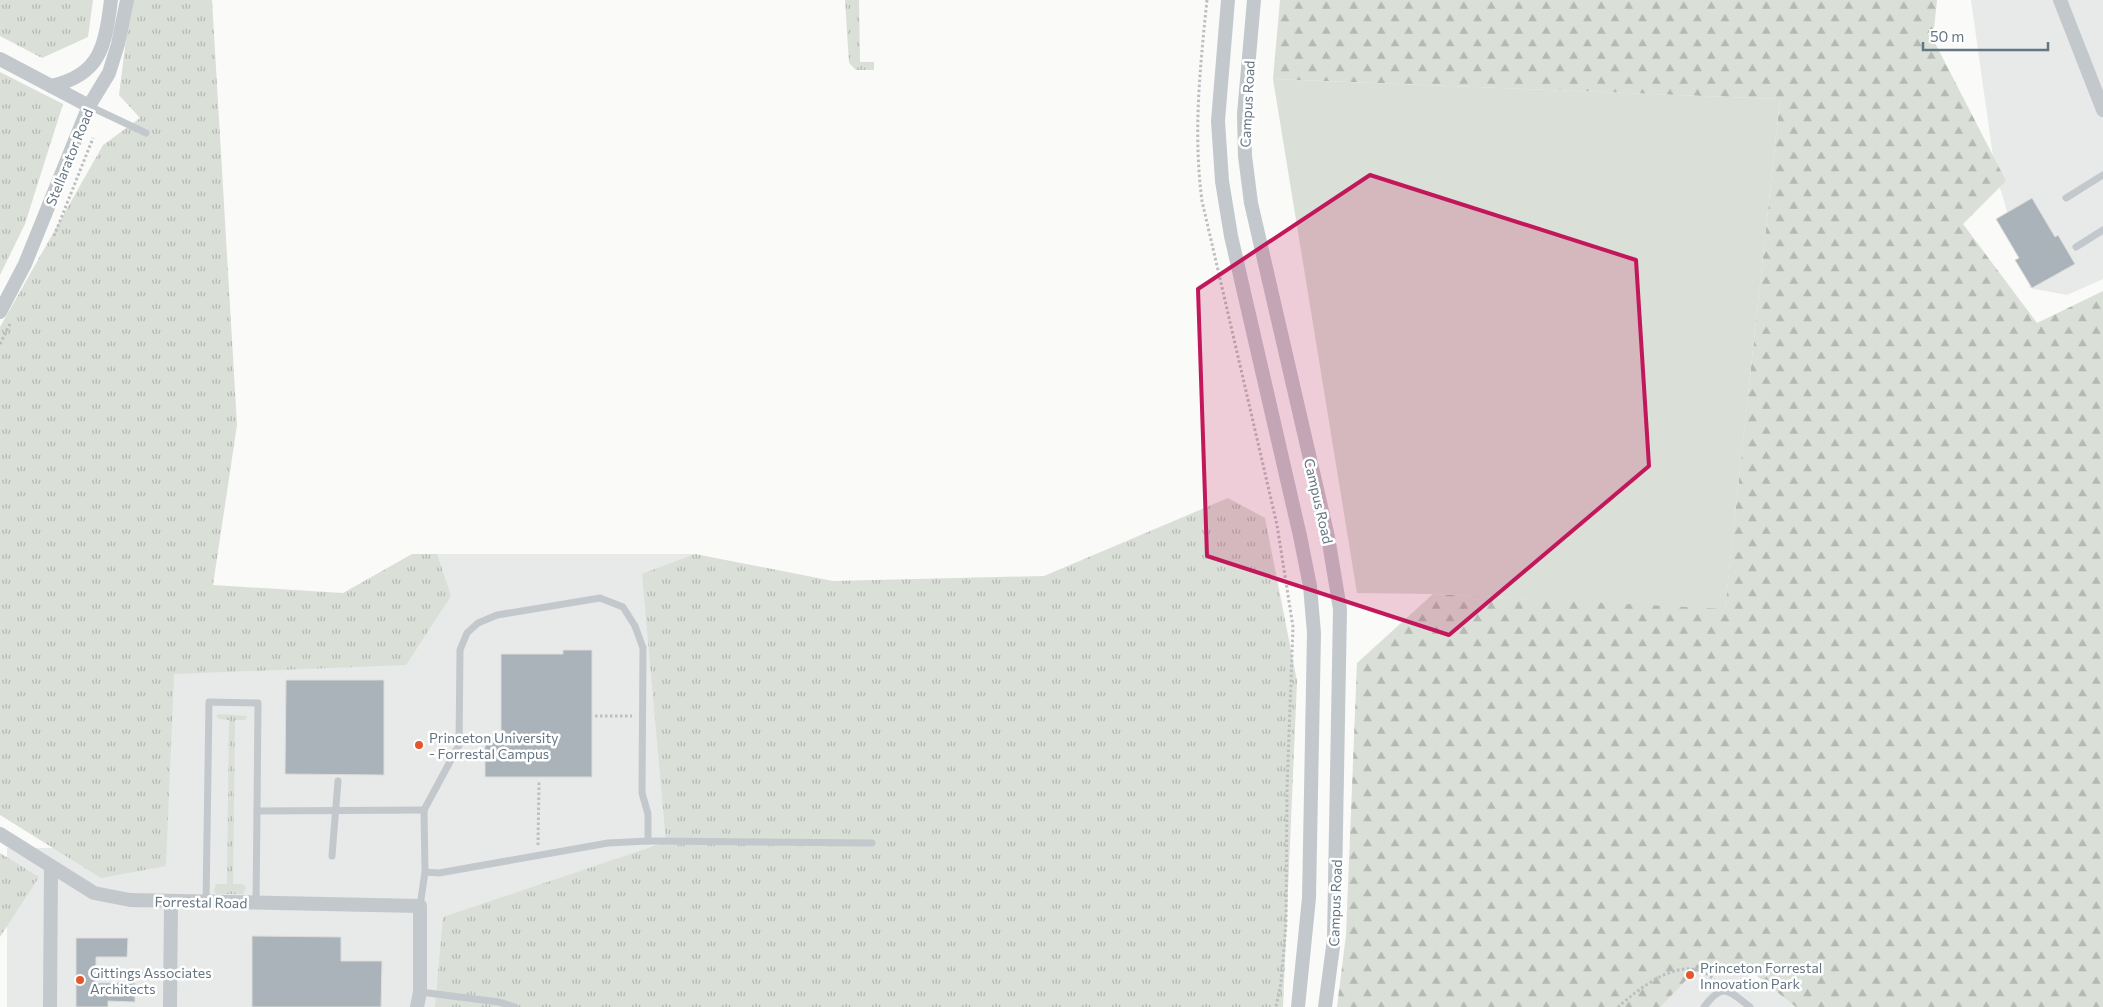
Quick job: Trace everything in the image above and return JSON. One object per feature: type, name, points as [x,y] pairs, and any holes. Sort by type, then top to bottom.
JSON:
[{"type":"street","points":[[51,86],[80,77],[91,67],[99,55],[108,26],[111,0]]},
{"type":"street","name":"Stellarator Road","points":[[0,312],[25,264],[90,106],[109,73],[118,44],[127,0]]},
{"type":"street","name":"Campus Road","points":[[1228,0],[1218,121],[1222,181],[1231,236],[1302,544],[1310,586],[1314,633],[1309,898],[1298,1007]]},
{"type":"street","name":"Campus Road","points":[[1254,0],[1244,114],[1245,156],[1251,203],[1330,545],[1340,609],[1334,939],[1326,1007]]},
{"type":"street","points":[[2060,0],[2103,110]]},
{"type":"street","points":[[0,59],[90,106]]},
{"type":"street","name":"Forrestal Road","points":[[0,834],[94,893],[130,900],[420,906]]},
{"type":"street","points":[[50,1007],[52,867]]},
{"type":"street","points":[[170,902],[170,1007]]},
{"type":"street","points":[[418,1007],[420,992],[420,906]]},
{"type":"lane","points":[[90,106],[146,133]]},
{"type":"lane","points":[[2066,198],[2103,175]]},
{"type":"lane","points":[[2076,246],[2103,230]]},
{"type":"lane","points":[[420,906],[425,872],[424,810],[459,745],[460,650],[467,633],[478,623],[497,615],[600,598],[623,607],[636,626],[643,648],[642,793],[648,814],[648,841]]},
{"type":"lane","points":[[206,903],[209,702],[258,703],[256,904]]},
{"type":"lane","points":[[332,856],[338,780]]},
{"type":"lane","points":[[257,811],[424,810]]},
{"type":"lane","points":[[425,872],[440,873],[608,843],[648,841],[872,843]]},
{"type":"lane","points":[[108,975],[170,975]]},
{"type":"lane","points":[[1704,1007],[1715,993],[1722,990],[1730,991],[1750,1007]]},
{"type":"lane","points":[[420,992],[499,1002],[515,1007]]},
{"type":"path","points":[[1207,0],[1197,98],[1197,167],[1202,201],[1277,525],[1293,627],[1287,779],[1286,924],[1281,983],[1276,1007]]},
{"type":"path","points":[[596,716],[642,716]]},
{"type":"path","points":[[538,855],[539,781]]},
{"type":"path","points":[[1618,1007],[1651,982],[1670,973],[1690,967],[1710,976]]},
{"type":"highlighted area","points":[[1370,175],[1636,260],[1649,466],[1449,635],[1207,556],[1198,289]]},
{"type":"shaded area","points":[[1971,0],[2103,0],[2103,279],[2067,295],[2030,288],[1995,171]]},
{"type":"shaded area","name":"Princeton University - Forrestal Campus","points":[[412,554],[695,554],[691,1007],[7,1007],[7,848],[145,848],[145,641],[413,641]]},
{"type":"shaded area","name":"Princeton Forrestal Innovation Park","points":[[1692,943],[1803,1007],[1572,1007]]},
{"type":"green space","points":[[0,0],[93,0],[88,37],[42,58],[0,36]]},
{"type":"green space","points":[[131,0],[212,0],[237,425],[213,585],[343,593],[412,554],[437,554],[451,596],[406,665],[174,674],[166,866],[101,878],[0,815],[0,327],[103,145],[140,118],[119,95]]},
{"type":"green space","points":[[845,0],[859,0],[860,62],[874,62],[874,70],[856,70],[849,63]]},
{"type":"green space","points":[[1280,0],[1937,0],[1933,39],[2006,181],[1963,224],[2037,323],[2103,291],[2103,1007],[1796,1007],[1748,969],[1719,964],[1692,974],[1660,1007],[1337,1007],[1346,935],[1357,663],[1433,594],[1725,608],[1780,99],[1273,79]]},
{"type":"green space","points":[[0,72],[63,104],[25,224],[0,275]]},
{"type":"green space","points":[[1273,79],[1780,99],[1725,609],[1433,594],[1357,593]]},
{"type":"green space","points":[[1228,498],[1265,518],[1297,681],[1283,1007],[435,1007],[443,917],[666,842],[642,574],[695,554],[833,581],[1044,576]]},
{"type":"green space","points":[[219,714],[247,716],[245,720],[235,720],[233,884],[243,884],[246,888],[243,894],[216,894],[214,891],[216,884],[227,884],[229,720],[219,719],[216,716]]},
{"type":"green space","points":[[0,853],[39,877],[0,937]]},
{"type":"building","points":[[2032,198],[2055,237],[2058,235],[2075,264],[2032,288],[2015,260],[2019,258],[1996,219]]},
{"type":"building","points":[[563,650],[592,650],[592,777],[485,777],[485,737],[501,737],[501,654],[563,654]]},
{"type":"building","points":[[286,680],[384,680],[384,775],[285,774]]},
{"type":"building","points":[[252,936],[341,937],[341,961],[382,961],[381,1007],[252,1007]]},
{"type":"building","points":[[76,938],[128,938],[127,957],[96,957],[96,983],[135,983],[135,1002],[108,1001],[108,1007],[76,1007]]},
{"type":"place","name":"Princeton University - Forrestal Campus","points":[[419,745]]},
{"type":"place","name":"Princeton Forrestal Innovation Park","points":[[1690,975]]},
{"type":"place","name":"Gittings Associates Architects","points":[[80,980]]}]
